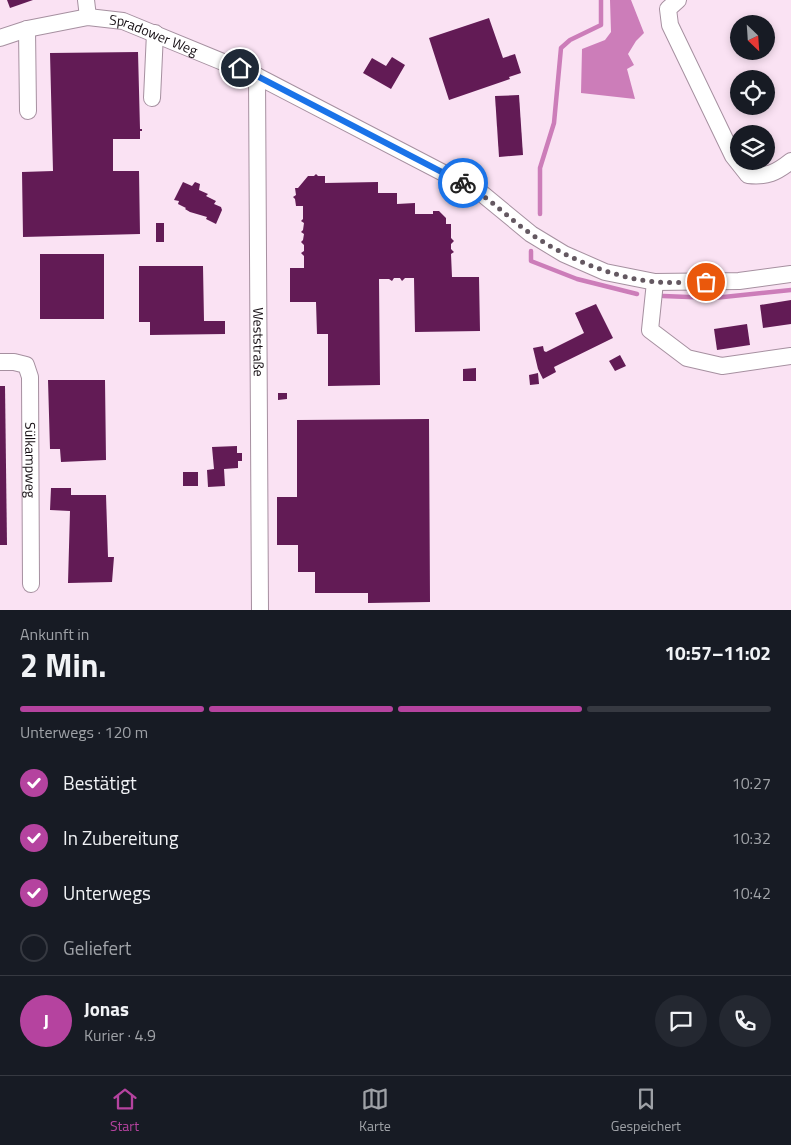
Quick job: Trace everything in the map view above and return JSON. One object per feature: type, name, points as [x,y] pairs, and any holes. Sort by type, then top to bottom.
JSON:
[{"type":"street","points":[[86,0],[88,17]]},
{"type":"street","points":[[678,0],[668,9],[670,25],[733,156],[748,175],[764,176],[782,169],[791,161]]},
{"type":"street","name":"Spradower Weg","points":[[0,38],[27,28],[88,17],[123,21],[257,76],[480,192],[531,234],[564,254],[605,272],[655,282],[739,281],[791,274]]},
{"type":"street","points":[[27,28],[28,112]]},
{"type":"street","points":[[152,98],[155,33]]},
{"type":"street","name":"Weststraße","points":[[257,76],[260,610]]},
{"type":"street","points":[[655,282],[650,330],[687,358],[722,366],[791,356]]},
{"type":"street","name":"Sülkampweg","points":[[0,362],[14,362],[26,365],[30,377],[31,584]]},
{"type":"shaded area","points":[[610,0],[631,0],[644,33],[636,41],[628,54],[634,65],[627,69],[635,99],[581,93],[582,49],[605,40],[611,32]]},
{"type":"building","points":[[7,0],[33,0],[10,8]]},
{"type":"building","points":[[489,18],[503,58],[515,54],[521,73],[509,77],[510,79],[449,100],[429,38]]},
{"type":"building","points":[[138,52],[140,129],[142,131],[140,131],[140,139],[113,139],[113,171],[139,171],[140,234],[23,237],[22,172],[53,171],[50,53]]},
{"type":"building","points":[[392,57],[405,65],[391,89],[363,73],[372,58],[386,66]]},
{"type":"building","points":[[519,95],[523,155],[499,157],[495,96]]},
{"type":"building","points":[[316,174],[318,176],[325,176],[325,183],[378,182],[378,193],[397,193],[397,204],[415,203],[415,214],[433,214],[433,211],[439,211],[446,218],[446,224],[451,224],[451,238],[454,241],[451,244],[451,249],[454,252],[451,254],[452,277],[479,277],[480,331],[415,332],[414,278],[405,278],[402,281],[400,278],[394,278],[392,281],[389,279],[379,279],[380,385],[328,386],[328,334],[317,334],[316,302],[290,302],[290,268],[304,268],[304,256],[301,253],[304,251],[304,245],[301,242],[304,234],[301,232],[304,223],[301,221],[303,219],[303,206],[296,206],[293,197],[296,195],[295,188],[298,188],[308,176]]},
{"type":"building","points":[[183,182],[192,186],[195,182],[200,184],[199,190],[208,194],[206,196],[216,201],[214,204],[221,207],[222,210],[216,224],[206,219],[207,217],[190,212],[178,204],[179,201],[174,200]]},
{"type":"building","points":[[156,223],[164,223],[164,242],[156,242]]},
{"type":"building","points":[[40,254],[104,254],[104,319],[40,319]]},
{"type":"building","points":[[139,266],[203,266],[204,321],[225,321],[225,334],[150,335],[150,322],[139,322]]},
{"type":"building","points":[[791,300],[791,324],[763,328],[760,305]]},
{"type":"building","points":[[596,304],[613,338],[554,367],[556,372],[543,379],[538,369],[533,348],[543,346],[546,352],[584,333],[575,313]]},
{"type":"building","points":[[747,324],[750,345],[717,350],[714,329]]},
{"type":"building","points":[[620,355],[626,366],[615,371],[609,361]]},
{"type":"building","points":[[476,368],[476,381],[463,381],[463,369]]},
{"type":"building","points":[[538,373],[539,384],[530,385],[529,375]]},
{"type":"building","points":[[48,380],[105,380],[106,460],[61,462],[60,449],[50,449]]},
{"type":"building","points":[[0,386],[5,386],[7,545],[0,545]]},
{"type":"building","points":[[278,393],[287,393],[287,399],[278,400]]},
{"type":"building","points":[[429,419],[430,602],[368,603],[368,593],[315,593],[315,572],[298,572],[298,545],[277,545],[277,497],[297,497],[297,420]]},
{"type":"building","points":[[237,446],[237,453],[242,453],[242,461],[238,461],[238,468],[224,469],[225,486],[208,487],[207,470],[214,469],[212,447]]},
{"type":"building","points":[[183,472],[198,472],[198,486],[183,486]]},
{"type":"building","points":[[51,488],[71,488],[71,495],[106,495],[108,557],[114,557],[112,582],[68,583],[70,511],[50,510]]},
{"type":"waterway","points":[[540,214],[540,168],[554,123],[561,48],[570,40],[601,25],[601,0]]},
{"type":"waterway","points":[[531,251],[531,261],[577,279],[637,294]]},
{"type":"waterway","points":[[663,296],[714,298],[791,290]]},
{"type":"way so far","points":[[463,183],[480,192],[531,234],[564,254],[605,272],[655,282],[706,282]]},
{"type":"route","points":[[240,68],[463,183]]}]
